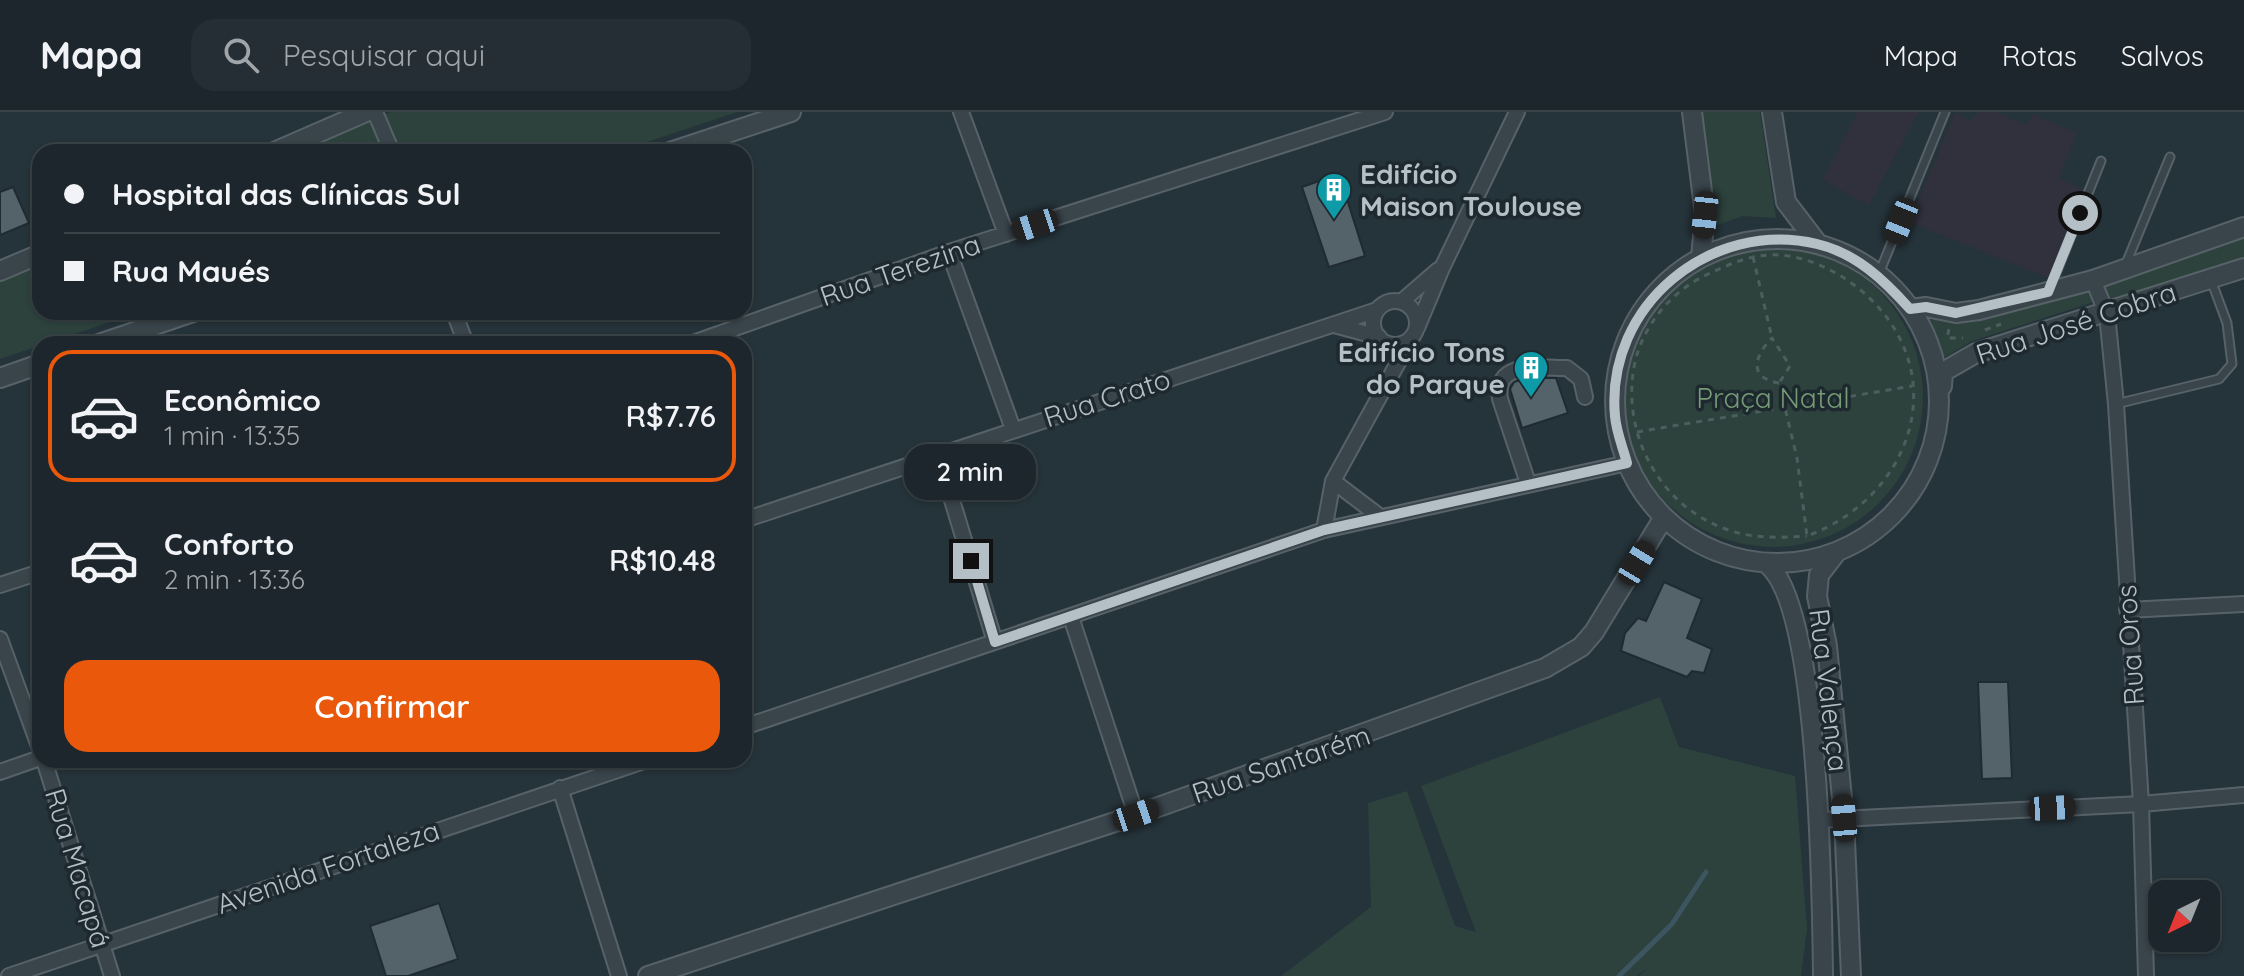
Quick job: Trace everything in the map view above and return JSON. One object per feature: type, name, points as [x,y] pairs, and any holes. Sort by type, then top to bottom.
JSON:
[{"type":"street","points":[[292,144],[366,112]]},
{"type":"street","points":[[375,112],[389,144]]},
{"type":"street","points":[[694,144],[791,112]]},
{"type":"street","points":[[961,112],[1006,234]]},
{"type":"street","name":"Rua Terezina","points":[[713,336],[949,252],[1385,112]]},
{"type":"street","points":[[1509,112],[1510,129]]},
{"type":"street","points":[[1324,530],[1333,481],[1414,333],[1517,112]]},
{"type":"street","points":[[1692,112],[1705,215],[1701,257]]},
{"type":"street","points":[[1772,112],[1786,202],[1818,244]]},
{"type":"street","name":"Rua José Cobra","points":[[1910,309],[1926,307],[1956,313],[2048,292],[2093,280],[2244,227]]},
{"type":"street","points":[[1778,238],[1818,244],[1854,258],[1878,276],[1910,309],[1927,338],[1937,371],[1940,405],[1930,455],[1920,479],[1898,510],[1870,535],[1836,553],[1802,562],[1766,563],[1729,556],[1694,541],[1664,517],[1627,463],[1615,416],[1618,369],[1634,324],[1662,285],[1701,257],[1738,243],[1778,238]]},
{"type":"street","points":[[949,252],[1013,429]]},
{"type":"street","points":[[0,271],[32,257]]},
{"type":"street","points":[[1401,302],[1442,268]]},
{"type":"street","name":"Rua José Cobra","points":[[1940,405],[1943,372],[1959,360],[2244,268]]},
{"type":"street","name":"Rua Oros","points":[[2093,280],[2107,314],[2116,404],[2141,804],[2146,976]]},
{"type":"street","points":[[1334,325],[1382,340],[1398,345],[1414,333],[1416,314],[1401,302],[1388,302],[1377,310],[1373,324],[1382,340],[1387,379]]},
{"type":"street","name":"Rua Crato","points":[[752,517],[1377,310]]},
{"type":"street","points":[[122,336],[170,320]]},
{"type":"street","points":[[0,378],[32,367]]},
{"type":"street","points":[[1528,483],[1500,399],[1498,387],[1503,378],[1515,369],[1567,368],[1581,379],[1585,397]]},
{"type":"street","points":[[938,454],[995,642]]},
{"type":"street","points":[[752,724],[1324,530],[1627,463]]},
{"type":"street","points":[[1333,481],[1379,516]]},
{"type":"street","name":"Rua Santarém","points":[[648,976],[1136,815],[1545,668],[1581,647],[1594,632],[1664,517]]},
{"type":"street","name":"Rua Valença","points":[[1836,553],[1819,575],[1817,596],[1827,646],[1844,818],[1851,976]]},
{"type":"street","name":"Rua Valença","points":[[1766,563],[1784,583],[1809,709],[1820,820],[1823,976]]},
{"type":"street","points":[[0,585],[32,575]]},
{"type":"street","points":[[2127,610],[2244,604]]},
{"type":"street","points":[[1071,617],[1136,815]]},
{"type":"street","points":[[0,639],[32,727]]},
{"type":"street","points":[[0,772],[32,762]]},
{"type":"street","name":"Rua Macapá","points":[[45,768],[112,976]]},
{"type":"street","name":"Avenida Fortaleza","points":[[9,976],[560,788],[604,768]]},
{"type":"street","points":[[560,788],[619,976]]},
{"type":"street","points":[[1820,820],[2141,804],[2244,795]]},
{"type":"lane","points":[[1878,276],[1945,112]]},
{"type":"lane","points":[[2124,269],[2170,157]]},
{"type":"lane","points":[[2048,292],[2101,161]]},
{"type":"lane","points":[[2116,404],[2219,379],[2232,364],[2227,323],[2211,280]]},
{"type":"path","points":[[1783,255],[1813,262],[1843,276],[1893,322],[1907,352],[1912,386],[1906,446],[1887,478],[1861,507],[1833,526],[1807,536],[1758,537],[1723,528],[1691,511],[1650,466],[1637,432],[1631,383],[1637,351],[1651,324],[1670,299],[1697,279],[1753,257],[1783,255]]},
{"type":"path","points":[[1753,257],[1772,338],[1790,366],[1779,383],[1797,458],[1807,536]]},
{"type":"path","points":[[1772,338],[1757,354],[1756,364],[1762,375],[1779,383]]},
{"type":"path","points":[[1637,432],[1912,386]]},
{"type":"shaded area","points":[[1858,112],[1919,112],[1869,205],[1822,180]]},
{"type":"shaded area","points":[[1977,112],[1996,112],[2025,125],[2033,114],[2077,133],[2059,178],[2083,189],[2082,199],[2048,278],[1909,222],[1955,113],[1971,121]]},
{"type":"green space","points":[[391,112],[737,112],[641,144],[317,144]]},
{"type":"green space","points":[[1701,112],[1760,112],[1776,218],[1743,216],[1717,225]]},
{"type":"green space","points":[[2244,234],[2244,261],[2112,306],[2103,283]]},
{"type":"green space","name":"Praça Natal","points":[[1773,247],[1802,250],[1830,259],[1844,265],[1879,291],[1905,326],[1911,340],[1920,368],[1923,397],[1920,426],[1911,454],[1905,468],[1879,503],[1844,529],[1830,535],[1802,544],[1773,547],[1744,544],[1716,535],[1702,529],[1667,503],[1641,468],[1635,454],[1626,426],[1623,397],[1626,368],[1635,340],[1641,326],[1667,291],[1702,265],[1716,259],[1744,250]]},
{"type":"green space","points":[[32,267],[32,320],[116,320],[69,336],[32,336],[32,348],[0,359],[0,281]]},
{"type":"green space","points":[[2088,283],[2094,302],[1972,341],[1938,361],[1933,337],[1924,319],[1940,320]]},
{"type":"green space","points":[[1660,697],[1679,747],[1795,776],[1807,929],[1801,976],[1639,976],[1649,967],[1637,976],[1281,976],[1371,907],[1368,803],[1407,791],[1455,926],[1476,932],[1421,786]]},
{"type":"building","name":"Edifício Maison Toulouse","points":[[1339,174],[1365,256],[1329,267],[1302,187]]},
{"type":"building","points":[[13,187],[29,223],[0,235],[0,192]]},
{"type":"building","name":"Edifício Tons do Parque","points":[[1527,378],[1556,378],[1568,413],[1522,428],[1510,389],[1514,382]]},
{"type":"building","points":[[1664,582],[1702,599],[1687,638],[1712,649],[1704,673],[1692,671],[1687,677],[1621,651],[1625,633],[1638,618],[1646,621]]},
{"type":"building","points":[[1978,682],[2008,682],[2012,778],[1982,779]]},
{"type":"building","points":[[439,903],[458,959],[408,976],[386,976],[370,926]]},
{"type":"waterway","points":[[1619,976],[1672,924],[1706,872]]},
{"type":"place","name":"Edifício Maison Toulouse","points":[[1334,221]]},
{"type":"place","name":"Edifício Tons do Parque","points":[[1531,399]]},
{"type":"route","points":[[971,561],[995,642],[1324,530],[1627,463],[1615,416],[1618,369],[1634,324],[1662,285],[1701,257],[1738,243],[1778,238],[1818,244],[1854,258],[1885,280],[1910,309],[1926,307],[1956,313],[2048,292],[2080,213]]}]
